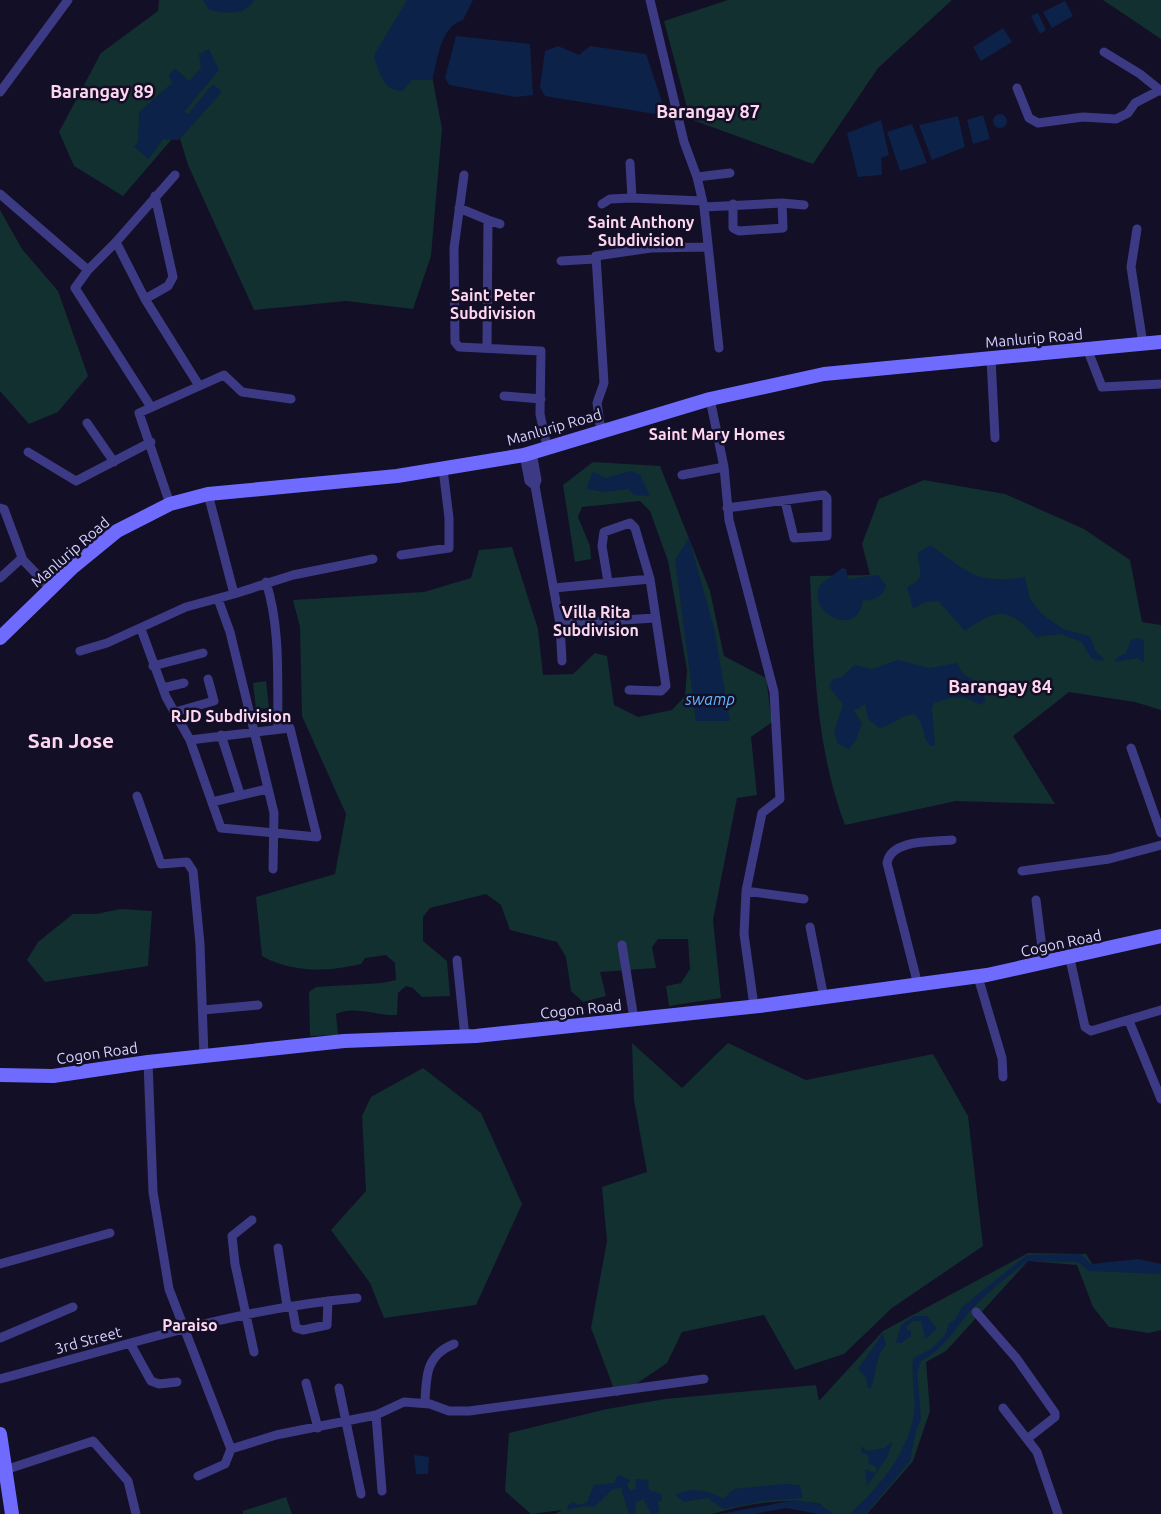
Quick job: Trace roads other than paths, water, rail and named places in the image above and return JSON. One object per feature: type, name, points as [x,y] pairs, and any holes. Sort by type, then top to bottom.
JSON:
[{"type":"main road","name":"Manlurip Road","points":[[0,638],[117,531],[170,504],[208,494],[398,476],[528,453],[710,399],[824,374],[1088,351],[1161,342]]},
{"type":"main road","name":"Cogon Road","points":[[0,1075],[53,1077],[148,1062],[344,1041],[465,1037],[824,998],[978,977],[1070,959],[1161,936]]},
{"type":"main road","points":[[0,1434],[12,1514]]},
{"type":"street","points":[[0,92],[69,0]]},
{"type":"street","points":[[650,0],[684,142],[697,177],[703,204],[719,348]]},
{"type":"street","points":[[1017,88],[1029,118],[1038,123],[1083,117],[1116,119],[1128,113],[1135,103],[1160,91],[1140,74],[1104,52]]},
{"type":"street","points":[[630,163],[632,198]]},
{"type":"street","points":[[697,177],[730,172]]},
{"type":"street","points":[[151,407],[76,291],[75,285],[175,175]]},
{"type":"street","points":[[464,175],[453,287],[455,342],[459,347],[541,351],[540,414],[548,447]]},
{"type":"street","points":[[0,194],[88,270]]},
{"type":"street","points":[[145,299],[168,286],[173,277],[155,196]]},
{"type":"street","points":[[602,204],[610,199],[632,198],[703,204],[804,205]]},
{"type":"street","points":[[734,204],[733,228],[739,231],[783,228],[783,203]]},
{"type":"street","points":[[459,208],[500,224]]},
{"type":"street","points":[[487,347],[488,220]]},
{"type":"street","points":[[1137,229],[1131,267],[1143,344]]},
{"type":"street","points":[[116,242],[145,299],[198,384]]},
{"type":"street","points":[[601,431],[597,403],[604,382],[595,259],[597,255],[651,248],[706,247]]},
{"type":"street","points":[[561,261],[595,259]]},
{"type":"street","points":[[1088,351],[1102,387],[1161,384]]},
{"type":"street","points":[[991,358],[995,438]]},
{"type":"street","points":[[170,504],[150,442],[138,415],[198,384],[226,375],[242,392],[291,399]]},
{"type":"street","points":[[504,396],[541,399]]},
{"type":"street","points":[[710,399],[724,467],[727,508],[774,692],[780,799],[765,810],[760,820],[746,891],[744,934],[754,1006]]},
{"type":"street","points":[[87,423],[114,462]]},
{"type":"street","points":[[28,452],[76,481],[150,442]]},
{"type":"street","points":[[528,453],[537,480],[535,486],[560,624],[562,661]]},
{"type":"street","points":[[682,475],[724,467]]},
{"type":"street","points":[[401,555],[448,548],[449,518],[443,469]]},
{"type":"street","points":[[208,494],[234,594]]},
{"type":"street","points":[[727,508],[824,495],[827,498],[827,536],[794,538],[786,501]]},
{"type":"street","points":[[0,508],[4,509],[22,558],[51,589]]},
{"type":"street","points":[[609,582],[602,546],[604,531],[630,523],[635,528],[650,579],[665,689],[629,690]]},
{"type":"street","points":[[0,578],[22,558]]},
{"type":"street","points":[[80,651],[141,629],[186,607],[234,594],[266,582],[373,559]]},
{"type":"street","points":[[554,588],[650,579]]},
{"type":"street","points":[[266,582],[272,602],[276,634],[278,729]]},
{"type":"street","points":[[218,599],[230,632],[267,789],[275,831],[273,869]]},
{"type":"street","points":[[560,624],[656,618]]},
{"type":"street","points":[[141,629],[153,666],[189,740],[219,826],[223,830],[275,831],[317,837],[291,730],[278,729],[189,740]]},
{"type":"street","points":[[153,666],[203,653]]},
{"type":"street","points":[[175,712],[214,701],[208,679]]},
{"type":"street","points":[[163,688],[184,682]]},
{"type":"street","points":[[222,735],[240,794]]},
{"type":"street","points":[[1131,748],[1161,833]]},
{"type":"street","points":[[212,802],[267,789]]},
{"type":"street","points":[[137,796],[160,864],[187,862],[193,871],[204,1057]]},
{"type":"street","points":[[918,985],[887,864],[888,856],[904,846],[952,840]]},
{"type":"street","points":[[1022,871],[1109,859],[1161,845]]},
{"type":"street","points":[[746,891],[804,899]]},
{"type":"street","points":[[1036,900],[1044,964]]},
{"type":"street","points":[[810,927],[824,998]]},
{"type":"street","points":[[622,945],[634,1019]]},
{"type":"street","points":[[1070,959],[1084,1028],[1097,1032],[1161,1010]]},
{"type":"street","points":[[457,960],[465,1037]]},
{"type":"street","points":[[978,977],[1002,1058],[1003,1077]]},
{"type":"street","points":[[203,1010],[258,1005]]},
{"type":"street","points":[[1129,1021],[1161,1099]]},
{"type":"street","points":[[148,1062],[153,1192],[169,1289],[231,1449],[225,1464],[198,1476]]},
{"type":"street","points":[[252,1220],[232,1236],[244,1314],[254,1352]]},
{"type":"street","points":[[0,1264],[110,1233]]},
{"type":"street","points":[[278,1248],[296,1328],[303,1330],[327,1325],[328,1301]]},
{"type":"street","name":"3rd Street","points":[[0,1379],[131,1345],[183,1327],[290,1306],[357,1298]]},
{"type":"street","points":[[0,1338],[73,1307]]},
{"type":"street","points":[[976,1312],[1017,1359],[1055,1413],[1054,1417],[1027,1439]]},
{"type":"street","points":[[425,1403],[427,1376],[436,1354],[454,1344]]},
{"type":"street","points":[[131,1345],[151,1381],[159,1384],[177,1382]]},
{"type":"street","points":[[231,1449],[276,1435],[376,1415],[404,1402],[425,1403],[449,1411],[469,1411],[704,1379]]},
{"type":"street","points":[[306,1383],[318,1428]]},
{"type":"street","points":[[339,1388],[361,1494]]},
{"type":"street","points":[[1003,1408],[1037,1452],[1058,1514]]},
{"type":"street","points":[[376,1415],[382,1491]]},
{"type":"street","points":[[5,1470],[93,1441],[128,1481],[136,1514]]},
{"type":"water","points":[[203,0],[254,0],[245,9],[228,13],[209,10]]},
{"type":"water","points":[[407,0],[473,0],[463,20],[449,29],[438,54],[432,80],[412,80],[403,91],[386,84],[374,55]]},
{"type":"water","points":[[1065,1],[1073,16],[1052,28],[1043,12]]},
{"type":"water","points":[[1038,13],[1046,30],[1040,34],[1031,16]]},
{"type":"water","points":[[1003,28],[1012,42],[981,61],[973,47]]},
{"type":"water","points":[[456,36],[530,44],[533,95],[516,97],[449,85],[445,78]]},
{"type":"water","points":[[558,46],[579,55],[590,46],[646,54],[665,111],[661,115],[545,96],[540,87],[545,51]]},
{"type":"water","points":[[209,49],[219,70],[184,112],[188,114],[213,84],[222,92],[179,140],[163,139],[149,159],[134,147],[138,142],[139,112],[172,83],[169,75],[175,68],[189,81],[201,68],[199,54]]},
{"type":"water","points":[[997,114],[1003,114],[1007,121],[1003,128],[997,128],[993,124],[993,118]]},
{"type":"water","points":[[983,115],[990,139],[973,144],[967,120]]},
{"type":"water","points":[[958,116],[965,147],[932,160],[919,125]]},
{"type":"water","points":[[881,120],[889,155],[881,158],[882,175],[858,177],[847,133]]},
{"type":"water","points":[[912,124],[927,163],[900,171],[887,132]]},
{"type":"water","points":[[631,471],[640,475],[650,496],[634,495],[629,489],[605,492],[586,489],[593,472],[606,478]]},
{"type":"water","name":"swamp","points":[[689,538],[714,628],[730,721],[696,721],[675,560]]},
{"type":"water","points":[[930,545],[973,574],[994,579],[1025,577],[1030,599],[1042,614],[1063,629],[1090,636],[1095,650],[1105,660],[1091,658],[1082,642],[1061,634],[1036,637],[1027,627],[1010,616],[994,615],[965,631],[938,601],[925,602],[913,609],[907,587],[920,576],[918,553]]},
{"type":"water","points":[[842,568],[846,569],[848,579],[878,575],[886,585],[880,595],[871,600],[863,600],[859,612],[852,618],[844,620],[827,613],[818,596],[819,586]]},
{"type":"water","points":[[1137,638],[1144,640],[1144,662],[1137,658],[1115,662],[1116,658],[1126,653],[1131,640]]},
{"type":"water","points":[[898,660],[930,668],[957,663],[964,675],[983,684],[985,702],[979,705],[974,701],[957,697],[934,703],[932,709],[935,746],[928,743],[920,722],[914,714],[879,728],[868,719],[865,704],[854,711],[862,723],[856,740],[849,749],[838,744],[834,732],[843,705],[829,686],[833,679],[842,677],[854,665],[872,669]]},
{"type":"water","points":[[1081,1254],[1091,1264],[1138,1259],[1161,1264],[1161,1274],[1089,1271],[1078,1262],[1027,1261],[983,1297],[942,1345],[921,1361],[917,1372],[921,1419],[910,1461],[866,1514],[850,1514],[890,1469],[911,1428],[914,1414],[913,1358],[931,1349],[945,1335],[949,1323],[955,1320],[962,1307],[1027,1255]]},
{"type":"water","points":[[914,1316],[927,1316],[937,1329],[925,1339],[921,1321],[913,1321],[907,1326],[907,1330],[911,1331],[911,1336],[901,1343],[896,1343],[901,1325]]},
{"type":"water","points":[[883,1333],[886,1345],[878,1359],[871,1388],[868,1388],[866,1378],[858,1369]]},
{"type":"water","points":[[892,1442],[888,1456],[867,1486],[865,1469],[874,1473],[877,1470],[875,1466],[869,1464],[868,1455],[861,1452],[861,1446],[867,1451],[884,1448]]},
{"type":"water","points":[[414,1455],[429,1457],[428,1474],[416,1474]]},
{"type":"water","points":[[618,1475],[631,1480],[627,1484],[630,1491],[636,1489],[635,1479],[648,1480],[649,1490],[661,1494],[662,1500],[657,1502],[660,1510],[656,1514],[651,1514],[643,1499],[636,1502],[635,1514],[629,1514],[621,1488],[613,1489],[594,1507],[585,1506],[567,1510],[568,1505],[573,1502],[579,1505],[587,1502],[594,1485],[614,1483]]},
{"type":"water","points":[[784,1484],[800,1485],[803,1498],[764,1501],[723,1509],[707,1498],[684,1502],[675,1495],[699,1490],[723,1499],[734,1489]]},
{"type":"water","points":[[795,1500],[819,1504],[834,1514],[818,1514],[786,1508],[754,1514],[720,1514]]},
{"type":"district","name":"Barangay 89","points":[[102,91]]},
{"type":"district","name":"Barangay 87","points":[[708,111]]},
{"type":"district","name":"Saint Anthony Subdivision","points":[[641,231]]},
{"type":"district","name":"Saint Peter Subdivision","points":[[493,304]]},
{"type":"district","name":"Saint Mary Homes","points":[[717,434]]},
{"type":"district","name":"Villa Rita Subdivision","points":[[596,621]]},
{"type":"district","name":"Barangay 84","points":[[1000,686]]},
{"type":"district","name":"RJD Subdivision","points":[[231,716]]},
{"type":"district","name":"San Jose","points":[[71,740]]},
{"type":"district","name":"Paraiso","points":[[190,1325]]}]
